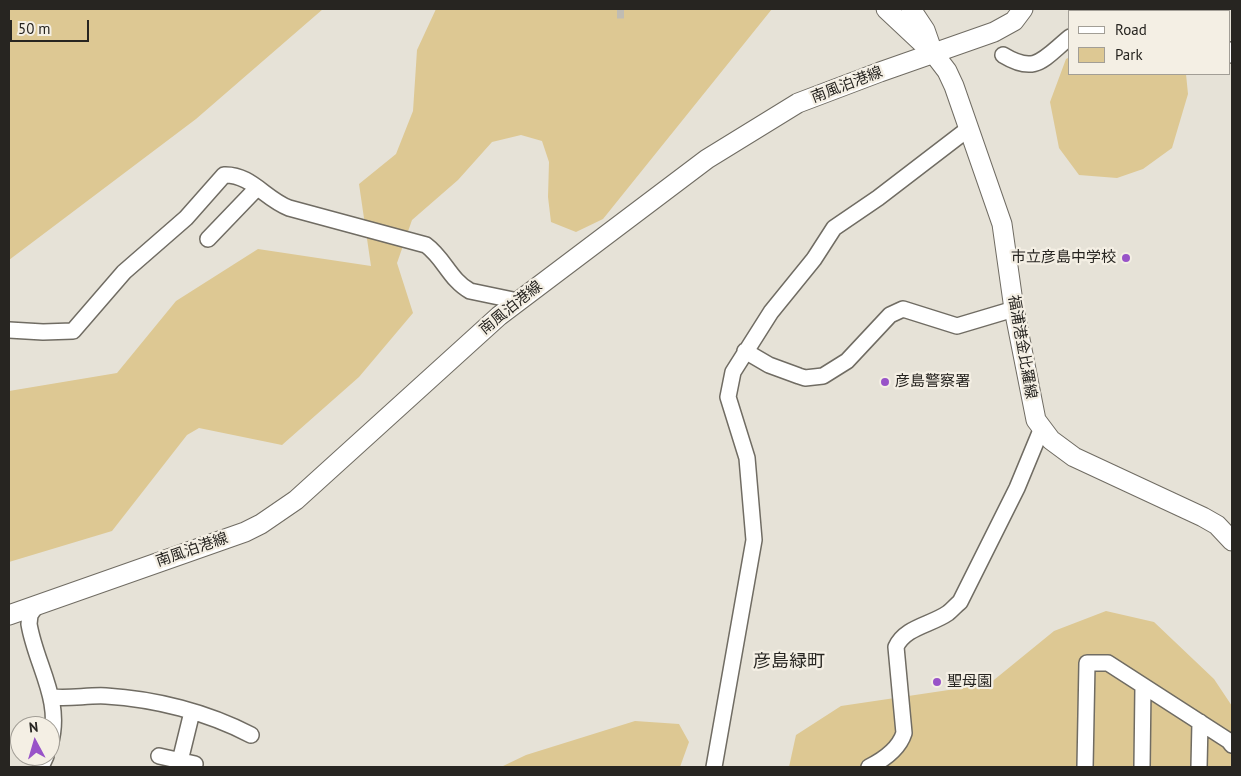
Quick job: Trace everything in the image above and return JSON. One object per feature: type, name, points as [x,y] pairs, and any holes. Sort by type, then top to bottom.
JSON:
[{"type":"main road","name":"福浦港金比羅線","points":[[886,9],[934,54],[947,71],[981,159],[1002,224],[1031,405],[1041,430],[1074,458],[1203,517],[1217,525],[1232,541]]},
{"type":"main road","name":"福浦港金比羅線","points":[[911,9],[925,30],[934,54]]},
{"type":"main road","name":"南風泊港線","points":[[9,615],[245,532],[261,524],[296,500],[464,347],[518,301],[679,178],[786,110],[871,75],[1005,27],[1014,21],[1023,9]]},
{"type":"street","points":[[1003,55],[1022,65],[1034,64],[1068,38]]},
{"type":"street","points":[[714,767],[754,540],[747,458],[728,397],[733,372],[745,351],[834,228],[878,198],[968,129]]},
{"type":"street","points":[[9,330],[73,331],[124,272],[186,218],[224,175],[246,179],[277,204],[288,208],[426,245],[439,256],[457,282],[470,291],[518,301]]},
{"type":"street","points":[[208,239],[257,188]]},
{"type":"street","points":[[745,351],[799,376],[814,378],[839,368],[890,315],[903,309],[956,326],[1014,308]]},
{"type":"street","points":[[869,767],[880,761],[898,745],[904,733],[896,647],[899,640],[907,633],[948,613],[960,602],[1017,488],[1041,430]]},
{"type":"street","points":[[36,606],[30,615],[30,632],[52,697],[54,716]]},
{"type":"street","points":[[1085,767],[1087,663],[1108,663],[1200,722],[1232,745]]},
{"type":"street","points":[[1142,767],[1143,686]]},
{"type":"street","points":[[52,697],[105,696],[125,698],[209,716],[250,734]]},
{"type":"street","points":[[159,756],[188,762],[192,712]]},
{"type":"street","points":[[1199,767],[1200,722]]},
{"type":"green space","points":[[9,9],[323,9],[196,119],[9,260]]},
{"type":"green space","points":[[436,9],[772,9],[603,219],[576,232],[551,222],[548,197],[549,162],[542,141],[521,135],[492,142],[458,180],[412,220],[397,263],[413,313],[359,377],[282,445],[199,428],[187,435],[112,531],[9,562],[9,391],[117,373],[176,301],[258,249],[371,266],[359,184],[396,154],[413,111],[417,50]]},
{"type":"green space","points":[[1068,58],[1068,75],[1186,75],[1188,94],[1172,148],[1143,169],[1117,178],[1079,175],[1059,148],[1050,102]]},
{"type":"green space","points":[[1106,611],[1154,622],[1214,679],[1232,706],[1232,767],[789,767],[796,735],[841,706],[989,684],[1054,631]]},
{"type":"green space","points":[[635,721],[679,724],[689,742],[680,767],[501,767],[526,755]]},
{"type":"tunnel","points":[[617,9],[624,9]]},
{"type":"place","name":"市立彦島中学校","points":[[1126,258]]},
{"type":"place","name":"彦島警察署","points":[[885,382]]},
{"type":"place","name":"聖母園","points":[[937,682]]},
{"type":"district","name":"彦島緑町","points":[[789,662]]}]
